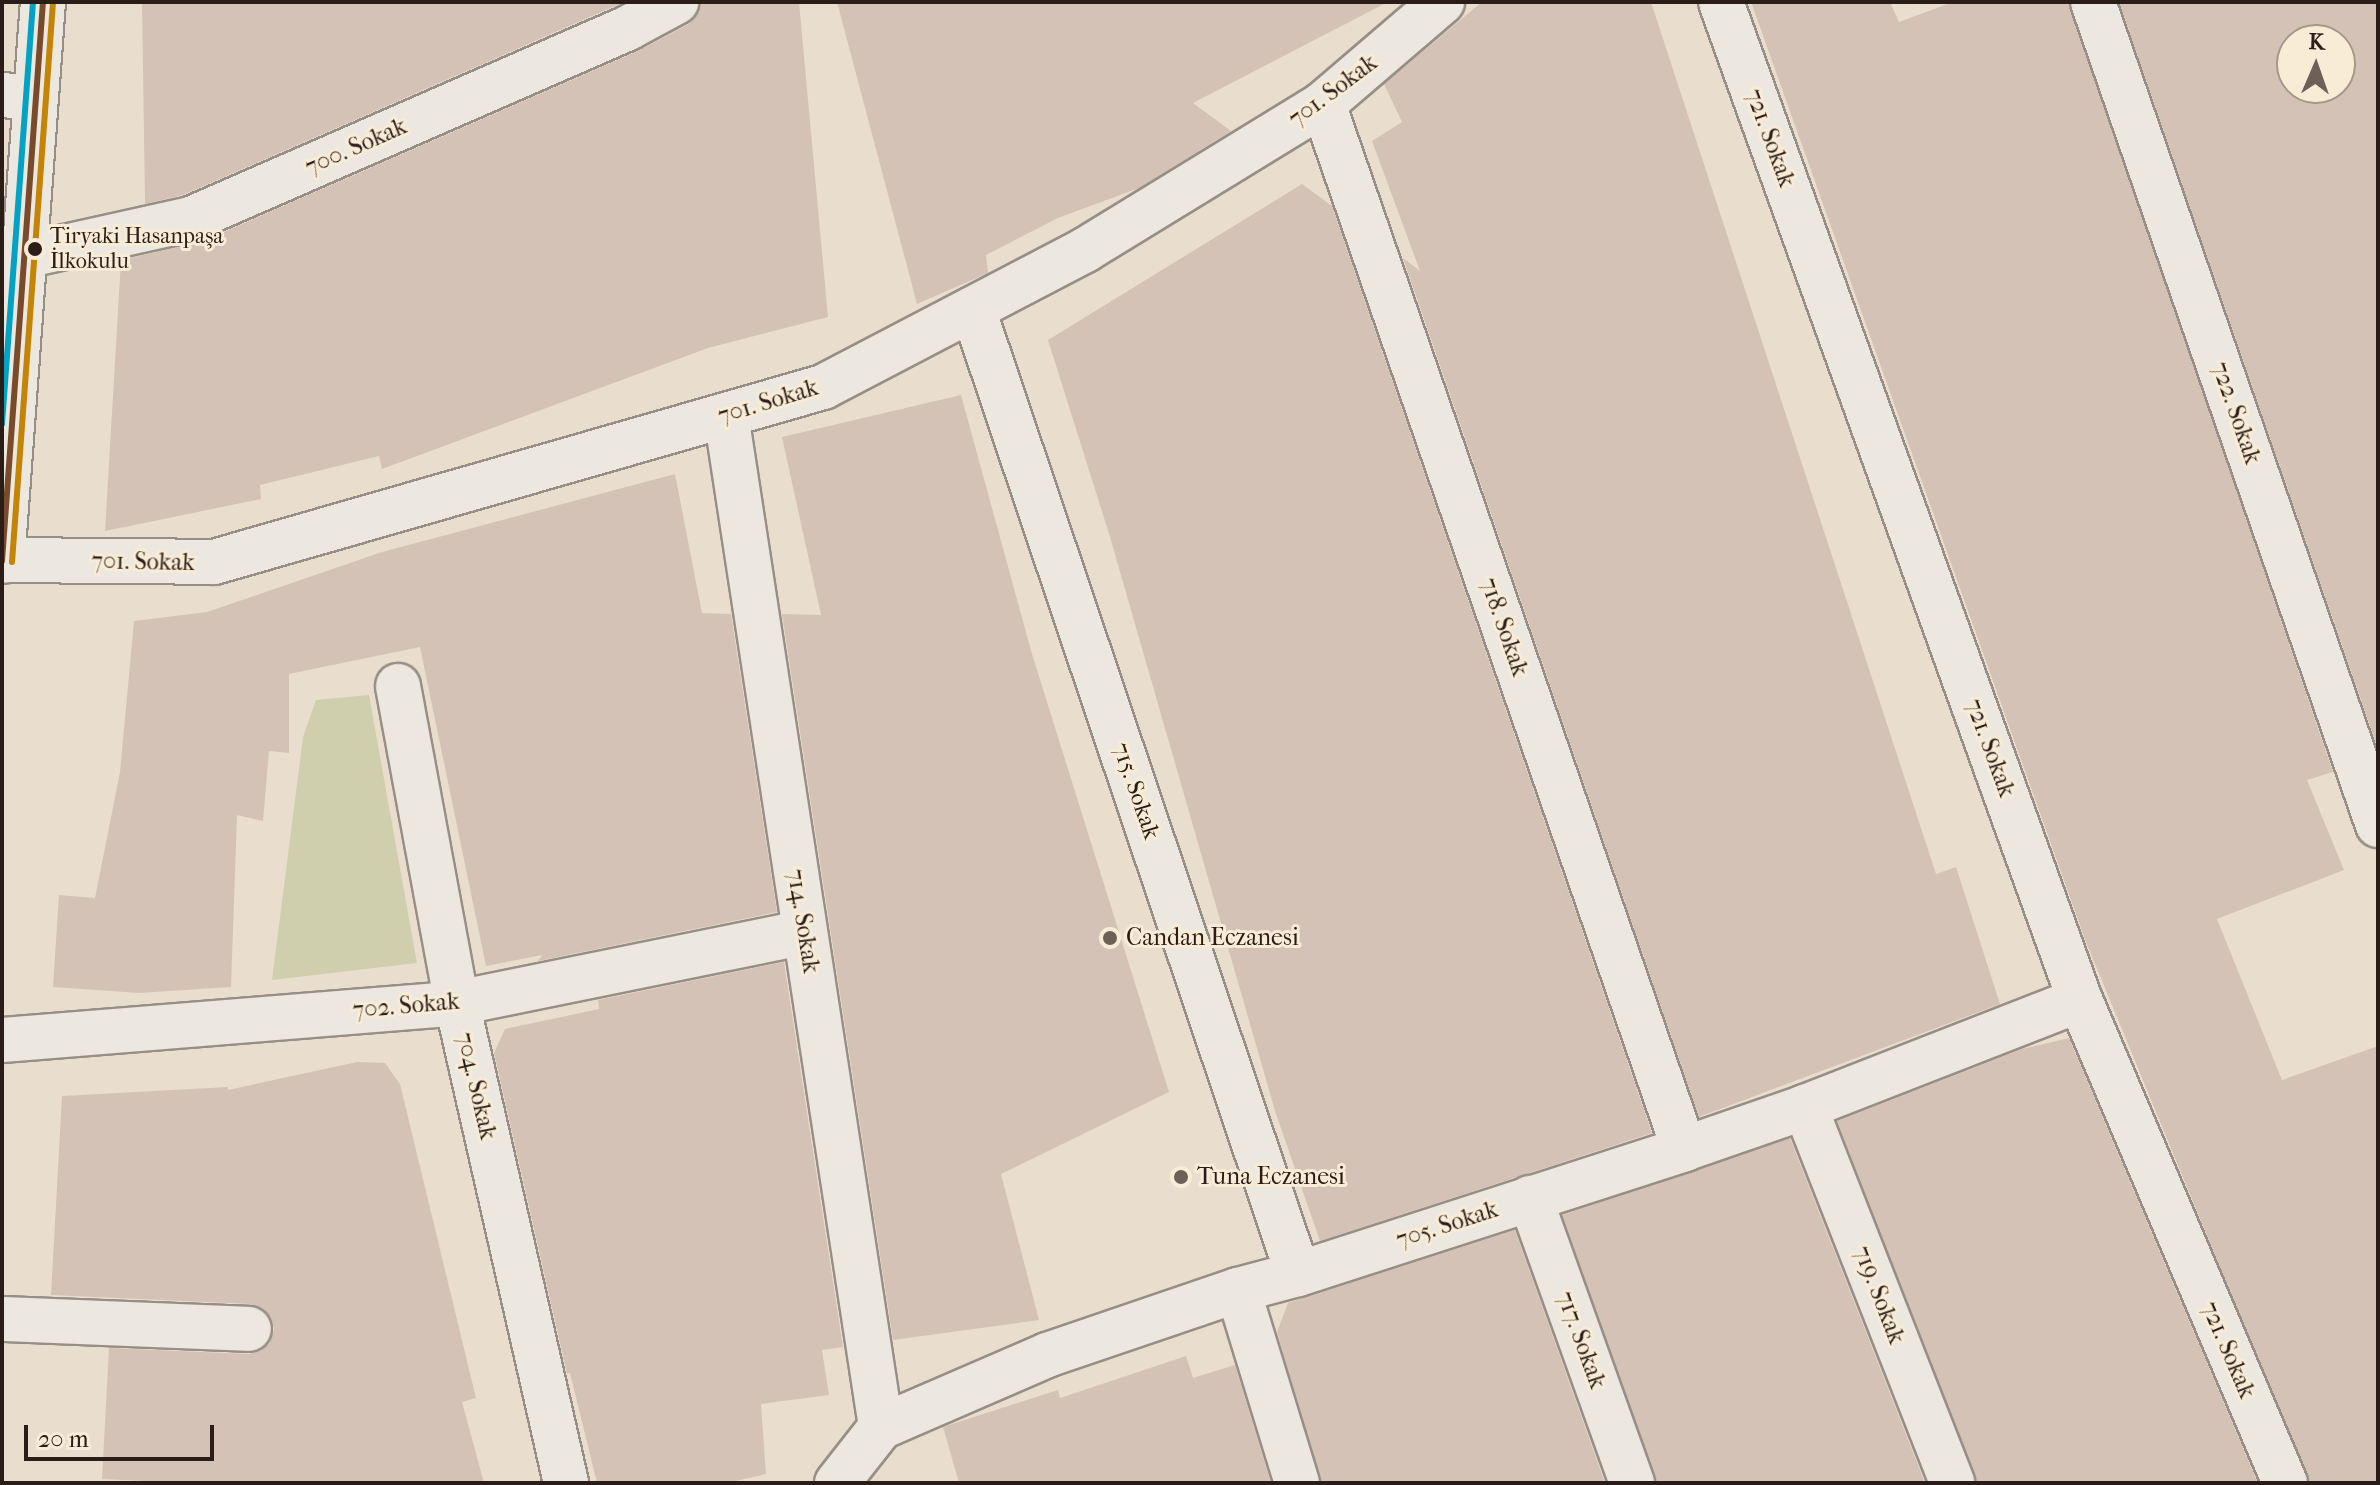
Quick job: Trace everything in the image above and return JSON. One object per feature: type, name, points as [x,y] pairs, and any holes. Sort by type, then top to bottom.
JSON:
[{"type":"street","points":[[2,561],[24,256],[18,97],[43,2]]},
{"type":"street","name":"700. Sokak","points":[[24,256],[191,219],[628,28],[676,2]]},
{"type":"street","name":"701. Sokak","points":[[2,561],[214,562],[823,387],[1085,250],[1323,104],[1442,2]]},
{"type":"street","name":"721. Sokak","points":[[1721,2],[2080,1000],[2285,1483]]},
{"type":"street","name":"722. Sokak","points":[[2093,2],[2378,825]]},
{"type":"street","name":"718. Sokak","points":[[1323,104],[1684,1149]]},
{"type":"street","name":"715. Sokak","points":[[973,309],[1298,1274]]},
{"type":"street","name":"714. Sokak","points":[[726,415],[881,1427]]},
{"type":"street","name":"704. Sokak","points":[[398,686],[457,1003],[566,1483]]},
{"type":"street","name":"702. Sokak","points":[[2,1040],[457,1003],[805,932]]},
{"type":"street","name":"705. Sokak","points":[[837,1483],[881,1427],[1047,1355],[1238,1290],[1298,1274],[1684,1149],[1805,1107],[2080,1000]]},
{"type":"street","name":"719. Sokak","points":[[1805,1107],[1952,1483]]},
{"type":"street","name":"717. Sokak","points":[[1530,1198],[1632,1483]]},
{"type":"street","points":[[1238,1290],[1297,1483]]},
{"type":"street","points":[[2,1319],[249,1329]]},
{"type":"green space","points":[[369,695],[417,963],[272,980],[303,737],[316,700]]},
{"type":"building","points":[[142,2],[624,2],[183,195],[145,204]]},
{"type":"building","points":[[701,2],[799,2],[828,317],[708,348],[382,469],[379,456],[260,485],[261,499],[105,531],[121,260],[201,242],[638,51],[689,24],[698,14]]},
{"type":"building","points":[[837,2],[1388,2],[1193,103],[1231,131],[1139,188],[1058,218],[986,255],[988,273],[917,304]]},
{"type":"building","points":[[1482,2],[1651,2],[1936,874],[1956,867],[2000,1004],[1699,1117],[1403,258],[1420,271],[1372,141],[1402,122],[1384,84]]},
{"type":"building","points":[[1751,2],[1890,2],[1899,22],[1953,2],[2069,2],[2333,772],[2307,780],[2344,870],[2217,919],[2282,1080],[2378,1046],[2378,1483],[2309,1483],[2086,942]]},
{"type":"building","points":[[2119,2],[2378,2],[2378,749]]},
{"type":"building","points":[[1302,184],[1332,206],[1652,1133],[1320,1241],[1275,1111],[1110,537],[1048,340]]},
{"type":"building","points":[[961,395],[1032,654],[1169,1092],[1001,1174],[1039,1320],[893,1340],[782,614],[821,615],[782,437]]},
{"type":"building","points":[[675,474],[702,613],[731,614],[777,912],[538,961],[542,955],[486,966],[420,647],[289,674],[289,753],[269,751],[263,821],[237,815],[231,987],[139,993],[53,987],[59,895],[95,898],[120,772],[134,621],[207,612],[382,552]]},
{"type":"building","points":[[784,962],[843,1347],[822,1350],[829,1395],[761,1404],[766,1474],[727,1483],[597,1483],[570,1373],[567,1374],[494,1053],[505,1029],[599,1009],[598,1000]]},
{"type":"building","points":[[2069,1038],[2258,1483],[1976,1483],[1837,1121],[2022,1049]]},
{"type":"building","points":[[357,1062],[385,1063],[400,1084],[476,1398],[462,1402],[484,1483],[188,1483],[102,1479],[109,1348],[249,1354],[261,1351],[270,1343],[274,1329],[271,1317],[263,1308],[250,1304],[51,1295],[62,1096],[228,1087],[228,1090]]},
{"type":"building","points":[[1790,1138],[1925,1483],[1656,1483],[1562,1215]]},
{"type":"building","points":[[1515,1230],[1605,1483],[1321,1483],[1277,1332],[1288,1303]]},
{"type":"building","points":[[1186,1356],[1193,1378],[1235,1365],[1271,1483],[959,1483],[943,1427],[1058,1390],[1060,1398]]},
{"type":"transit line","points":[[2,424],[33,2]]},
{"type":"transit line","points":[[2,561],[43,2]]},
{"type":"transit line","points":[[12,562],[53,3]]},
{"type":"place","name":"Tiryaki Hasanpaşa İlkokulu","points":[[35,249]]},
{"type":"place","name":"Candan Eczanesi","points":[[1110,938]]},
{"type":"place","name":"Tuna Eczanesi","points":[[1181,1177]]}]
